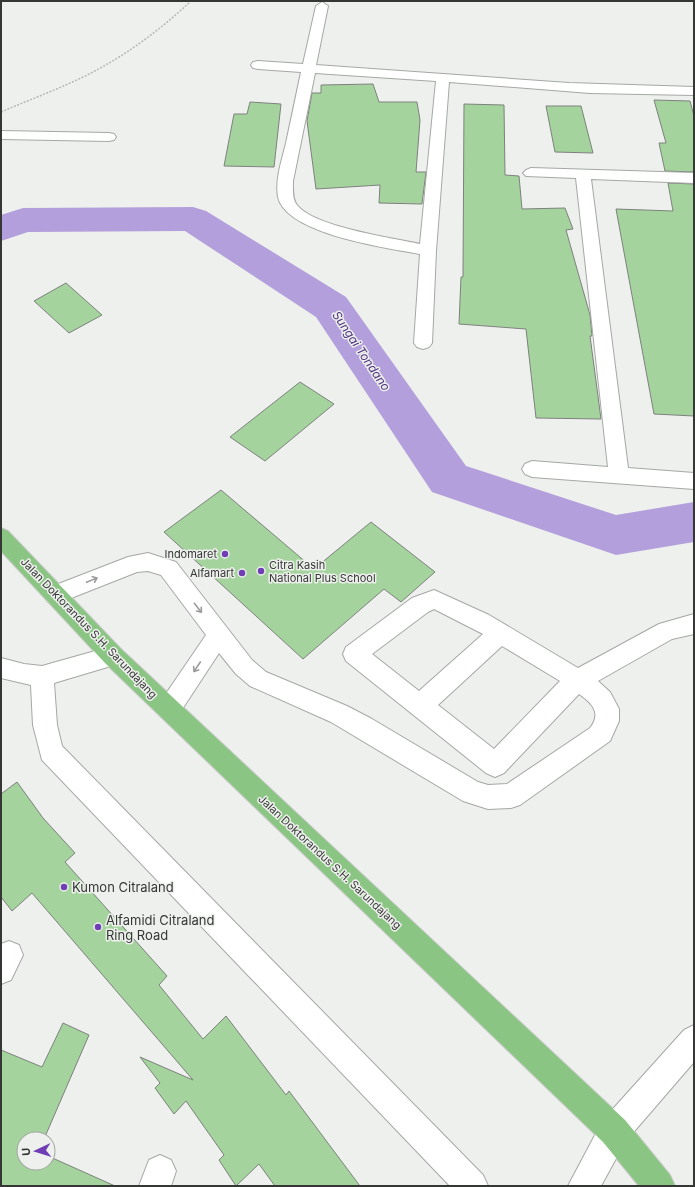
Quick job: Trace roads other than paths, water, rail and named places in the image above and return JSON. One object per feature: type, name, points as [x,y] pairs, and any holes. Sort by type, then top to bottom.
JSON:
[{"type":"highway","name":"Jalan Doktorandus S.H. Sarundajang","points":[[2,540],[113,656],[614,1131],[659,1186]]},
{"type":"street","points":[[322,6],[285,181],[285,195],[292,209],[306,221],[428,251]]},
{"type":"street","points":[[258,65],[528,83],[558,87],[694,91]]},
{"type":"street","points":[[423,343],[428,251],[443,78]]},
{"type":"street","points":[[1,135],[109,137]]},
{"type":"street","points":[[531,173],[694,178]]},
{"type":"street","points":[[583,174],[619,476]]},
{"type":"street","points":[[532,469],[694,481]]},
{"type":"street","points":[[56,595],[136,562],[148,562],[168,568],[244,667],[258,679],[339,714],[472,792],[488,797],[506,797],[518,793],[595,740],[603,731],[608,717],[606,705],[596,694],[578,680],[454,607],[434,599],[420,605],[354,654],[496,765],[578,680],[666,631],[694,624]]},
{"type":"street","points":[[420,706],[500,633]]},
{"type":"street","points":[[169,709],[219,634]]},
{"type":"street","points":[[1,668],[24,674],[42,676],[113,656]]},
{"type":"street","points":[[42,676],[45,725],[51,752],[472,1186]]},
{"type":"street","points":[[584,1186],[614,1131],[694,1040]]},
{"type":"waterway","name":"Sungai Tondano","points":[[1,229],[23,220],[193,219],[331,307],[449,479],[616,535],[694,522]]},
{"type":"place","name":"Indomaret","points":[[225,554]]},
{"type":"place","name":"Citra Kasih National Plus School","points":[[261,571]]},
{"type":"place","name":"Alfamart","points":[[242,573]]},
{"type":"place","name":"Kumon Citraland","points":[[64,887]]},
{"type":"place","name":"Alfamidi Citraland Ring Road","points":[[98,927]]}]
